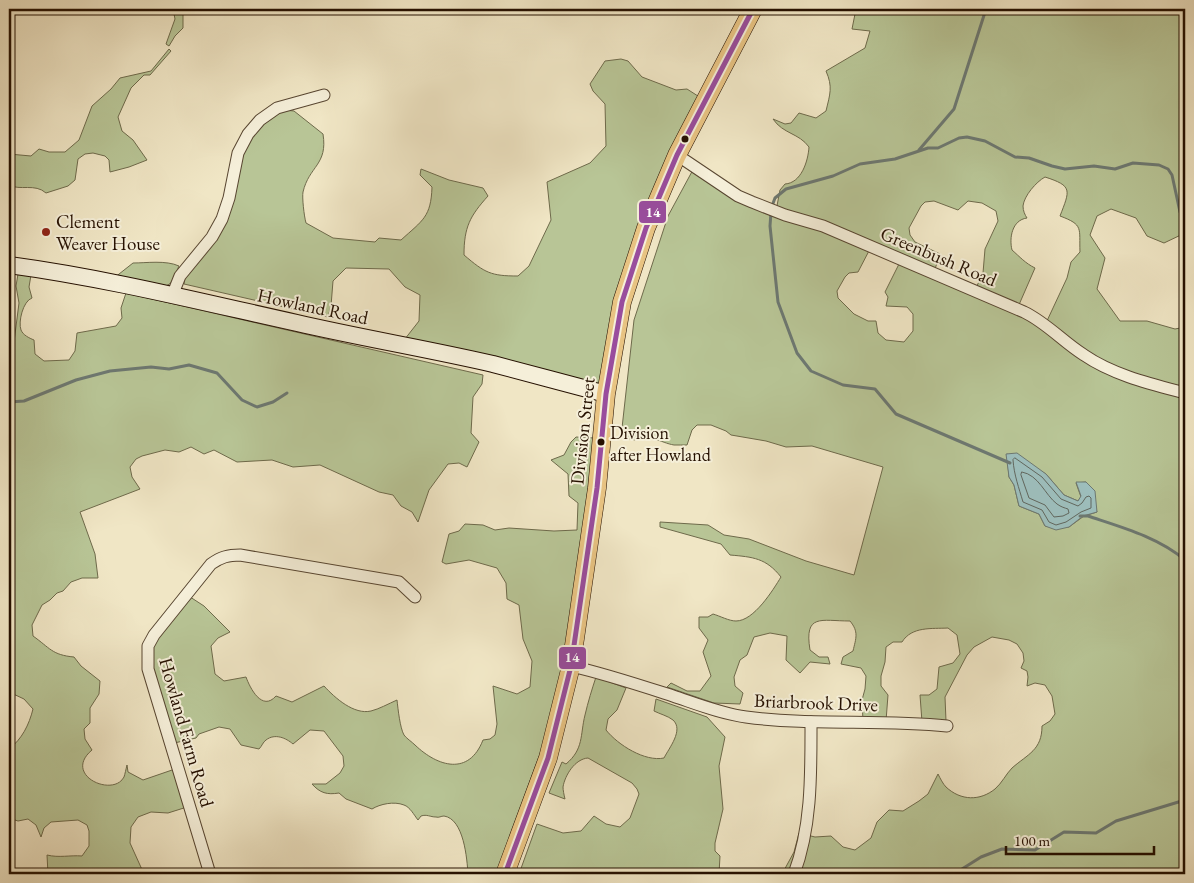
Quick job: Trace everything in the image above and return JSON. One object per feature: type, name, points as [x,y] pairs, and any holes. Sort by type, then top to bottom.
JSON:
[{"type":"main road","name":"Division Street","points":[[505,874],[548,758],[571,666],[597,488],[606,394],[622,302],[646,228],[676,155],[752,9]]},
{"type":"street","points":[[172,296],[183,272],[212,237],[222,218],[229,198],[238,153],[248,134],[260,120],[277,108],[324,95]]},
{"type":"street","name":"Greenbush Road","points":[[676,155],[738,196],[786,216],[823,226],[1024,312],[1035,317],[1082,355],[1104,367],[1185,393]]},
{"type":"street","name":"Howland Road","points":[[9,265],[82,277],[492,364],[606,394]]},
{"type":"street","name":"Howland Farm Road","points":[[210,874],[148,669],[148,646],[154,635],[211,564],[220,558],[230,555],[240,555],[399,582],[415,597]]},
{"type":"street","name":"Briarbrook Drive","points":[[571,666],[611,676],[744,717],[811,722],[887,722],[947,726]]},
{"type":"street","points":[[794,874],[799,861],[808,812],[811,776],[811,722]]},
{"type":"green space","points":[[173,9],[186,9],[183,15],[183,28],[169,46],[166,44],[175,19]]},
{"type":"green space","points":[[856,9],[874,9],[891,12],[900,9],[1185,9],[1185,233],[1164,243],[1147,236],[1136,218],[1111,209],[1097,216],[1090,235],[1105,258],[1097,289],[1120,321],[1147,321],[1175,329],[1185,327],[1185,874],[782,874],[794,852],[799,833],[815,837],[831,836],[843,847],[855,850],[871,838],[877,822],[889,810],[903,811],[928,794],[938,774],[945,786],[958,795],[970,798],[983,796],[995,789],[1012,768],[1033,751],[1040,741],[1042,726],[1050,721],[1055,714],[1052,696],[1045,685],[1035,683],[1027,686],[1027,671],[1021,668],[1024,661],[1023,653],[1017,644],[1009,640],[992,637],[974,647],[967,655],[945,697],[946,721],[922,722],[920,695],[929,695],[937,689],[939,667],[953,663],[960,654],[957,635],[948,628],[917,631],[911,633],[902,642],[893,642],[886,647],[881,686],[888,695],[886,721],[863,721],[862,700],[866,676],[861,668],[841,664],[843,657],[853,651],[855,642],[856,632],[850,621],[823,620],[812,625],[809,638],[810,650],[819,657],[828,657],[830,664],[810,662],[800,673],[786,660],[787,636],[770,633],[754,637],[747,655],[740,660],[734,677],[735,686],[743,693],[740,704],[714,703],[667,687],[671,683],[687,691],[700,691],[711,676],[703,652],[708,640],[699,628],[699,617],[708,617],[713,614],[733,621],[743,620],[756,611],[781,577],[764,562],[730,555],[721,544],[660,527],[660,522],[708,525],[724,535],[749,539],[806,561],[854,575],[883,467],[812,446],[786,447],[766,441],[731,435],[711,425],[697,425],[692,430],[687,445],[674,445],[644,437],[635,440],[621,437],[634,320],[668,216],[695,166],[776,211],[780,190],[785,184],[795,180],[803,171],[809,147],[801,139],[781,128],[773,119],[785,124],[791,123],[799,113],[816,118],[826,111],[830,86],[826,71],[865,48],[870,31],[852,29]],"holes":[[[1045,177],[1065,186],[1067,195],[1060,216],[1077,225],[1080,232],[1080,252],[1071,262],[1067,278],[1046,323],[1018,307],[1035,268],[1012,250],[1011,240],[1015,226],[1022,219],[1027,218],[1023,208],[1026,198],[1034,186]],[[934,201],[958,210],[968,201],[982,203],[996,211],[998,221],[985,249],[983,273],[975,290],[934,272],[940,254],[915,242],[910,235],[909,228],[925,202]],[[871,247],[901,260],[885,292],[888,297],[886,306],[907,307],[913,314],[913,331],[904,342],[886,340],[878,333],[876,321],[868,321],[854,314],[838,298],[837,291],[845,277],[849,273],[858,272]],[[1007,454],[1046,474],[1064,495],[1078,501],[1081,497],[1076,483],[1086,482],[1097,512],[1084,516],[1069,527],[1045,526],[1039,514],[1019,506],[1014,485],[1009,477]]]},
{"type":"green space","points":[[169,49],[171,51],[150,75],[144,75],[131,88],[118,117],[122,131],[133,140],[147,160],[110,172],[109,160],[105,156],[93,153],[85,154],[78,159],[75,180],[68,186],[46,193],[37,188],[13,187],[9,185],[9,154],[31,156],[39,149],[49,152],[65,152],[79,140],[92,106],[120,78],[151,71]]},
{"type":"green space","points":[[621,59],[628,61],[642,77],[676,90],[687,89],[701,98],[661,174],[608,388],[401,344],[419,321],[420,295],[405,287],[389,269],[346,268],[333,281],[328,317],[184,284],[186,270],[206,250],[239,163],[255,130],[284,110],[294,111],[323,134],[323,152],[309,176],[303,192],[306,223],[333,238],[375,242],[379,238],[401,240],[420,222],[428,212],[430,205],[432,187],[420,175],[421,169],[449,180],[483,188],[488,196],[469,222],[465,237],[464,255],[483,270],[495,274],[518,276],[529,266],[551,220],[547,182],[590,163],[606,146],[605,104],[593,91],[590,84],[605,61]]},
{"type":"green space","points":[[162,262],[179,266],[171,282],[162,287],[114,278],[133,263]]},
{"type":"green space","points":[[19,268],[32,269],[29,287],[32,298],[26,303],[22,312],[21,330],[25,335],[34,340],[35,354],[44,361],[69,360],[75,351],[77,333],[116,326],[122,318],[121,308],[126,293],[483,375],[482,384],[473,397],[471,433],[479,442],[467,467],[459,463],[448,464],[429,490],[418,522],[412,512],[401,506],[393,495],[379,492],[320,465],[293,467],[272,460],[237,462],[214,450],[204,454],[191,447],[179,452],[165,450],[136,459],[130,467],[132,477],[140,489],[80,512],[95,554],[98,578],[82,578],[71,582],[63,591],[57,593],[42,605],[32,625],[33,636],[56,653],[74,657],[81,666],[100,681],[99,694],[90,708],[90,723],[84,729],[85,739],[92,750],[84,759],[83,768],[86,775],[93,781],[110,785],[118,783],[124,777],[127,765],[128,772],[143,780],[175,769],[187,807],[168,813],[151,812],[138,817],[131,827],[130,843],[144,874],[48,874],[47,855],[82,856],[89,846],[87,825],[78,820],[51,822],[44,828],[41,837],[36,825],[28,819],[18,821],[9,818],[9,749],[18,741],[24,731],[33,709],[24,699],[9,692],[9,349],[14,342],[19,303],[16,286]]},
{"type":"green space","points":[[576,437],[594,438],[580,557],[559,687],[548,732],[496,874],[468,874],[463,841],[456,824],[451,819],[444,816],[425,815],[421,816],[418,820],[410,809],[404,805],[396,803],[387,804],[372,809],[346,799],[339,793],[324,793],[315,787],[312,784],[326,784],[340,773],[344,766],[343,756],[324,731],[310,730],[293,744],[284,738],[269,738],[259,749],[241,745],[230,729],[219,727],[199,734],[196,738],[170,744],[147,663],[151,633],[184,593],[204,606],[230,632],[218,638],[211,646],[215,674],[224,681],[246,677],[257,697],[266,701],[276,696],[292,702],[324,686],[345,704],[365,712],[380,708],[397,700],[400,723],[404,735],[424,753],[443,763],[461,763],[470,759],[483,740],[490,739],[495,735],[497,724],[493,686],[517,694],[530,687],[532,661],[523,639],[519,605],[507,599],[506,583],[497,568],[469,560],[446,564],[442,562],[449,534],[459,531],[465,524],[483,525],[495,530],[509,528],[554,531],[577,530],[578,503],[569,496],[568,474],[551,460],[564,455]]},
{"type":"green space","points":[[596,677],[626,688],[617,710],[608,719],[606,730],[625,747],[640,755],[657,759],[664,758],[676,734],[676,724],[673,720],[654,711],[656,699],[707,717],[725,737],[719,766],[723,809],[715,843],[715,851],[720,856],[719,874],[519,874],[537,824],[563,833],[581,831],[594,816],[606,824],[620,827],[630,818],[639,794],[637,789],[632,783],[588,758],[575,764],[568,773],[563,787],[565,799],[549,793],[562,762],[566,764],[579,747],[583,722]]},
{"type":"water","points":[[1017,453],[1046,474],[1064,495],[1078,501],[1081,496],[1076,482],[1086,482],[1095,491],[1097,512],[1083,516],[1069,527],[1056,530],[1045,526],[1039,514],[1019,506],[1014,485],[1009,477],[1006,454]]},
{"type":"waterway","points":[[919,150],[954,109],[986,9]]},
{"type":"waterway","points":[[772,206],[775,198],[786,189],[833,176],[860,164],[895,159],[928,148],[938,148],[959,138],[967,137],[985,141],[1015,157],[1029,158],[1065,169],[1094,166],[1115,169],[1133,163],[1159,165],[1168,169],[1172,175],[1180,212],[1185,216]]},
{"type":"waterway","points":[[771,212],[770,226],[778,302],[797,353],[811,371],[843,385],[875,389],[896,414],[1010,463]]},
{"type":"waterway","points":[[9,402],[24,401],[76,380],[110,371],[151,367],[169,369],[189,365],[217,373],[242,400],[257,407],[273,402],[287,393]]},
{"type":"waterway","points":[[1080,516],[1088,516],[1151,539],[1185,560]]},
{"type":"waterway","points":[[957,874],[981,857],[1002,849],[1035,850],[1064,832],[1096,833],[1116,821],[1185,800]]},
{"type":"transit line","name":"14","points":[[505,874],[548,758],[571,666],[597,488],[606,394],[622,302],[646,228],[677,155],[753,9]]},
{"type":"place","name":"Clement Weaver House","points":[[46,232]]},
{"type":"place","name":"Division after Howland","points":[[601,442]]}]
